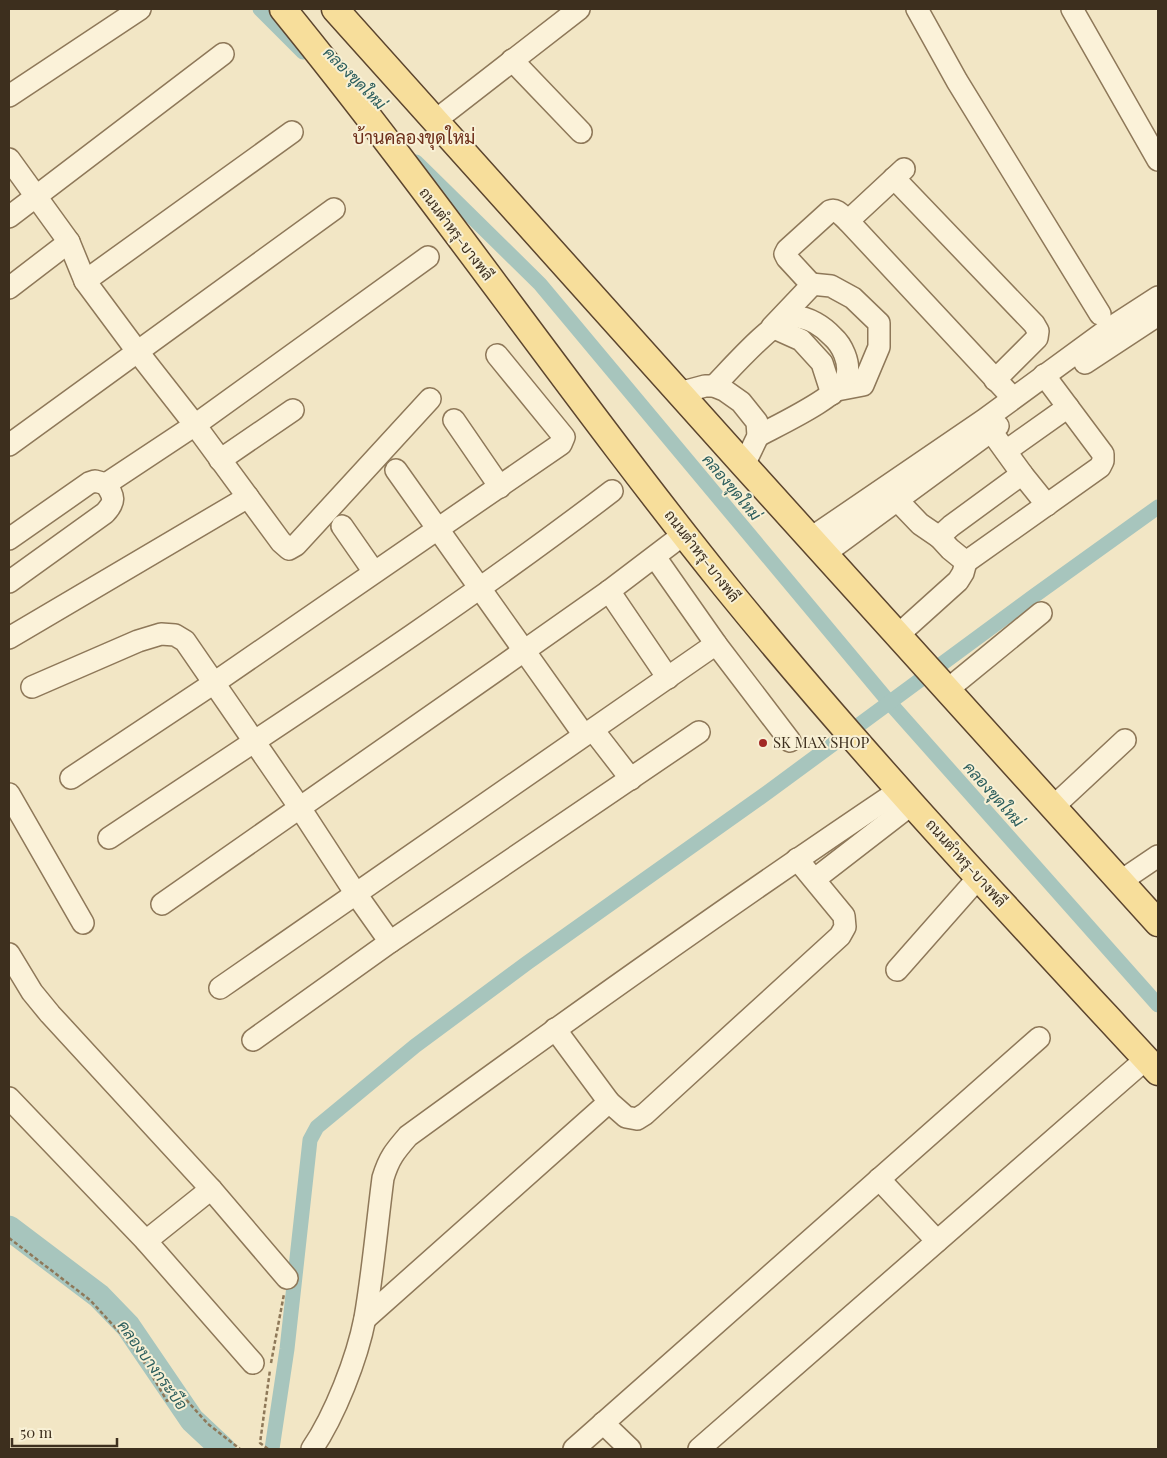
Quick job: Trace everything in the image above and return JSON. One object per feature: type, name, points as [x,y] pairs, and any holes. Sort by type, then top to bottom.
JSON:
[{"type":"main road","name":"ถนนตำหรุ-บางพลี","points":[[282,9],[400,160],[684,534],[761,631],[906,797],[1152,1066]]},
{"type":"main road","points":[[345,12],[436,120],[679,393],[1158,922]]},
{"type":"street","points":[[9,96],[140,9]]},
{"type":"street","points":[[436,120],[579,9]]},
{"type":"street","points":[[917,9],[957,81],[1100,314]]},
{"type":"street","points":[[1072,9],[1158,160]]},
{"type":"street","points":[[9,218],[224,54]]},
{"type":"street","points":[[512,60],[581,132]]},
{"type":"street","points":[[85,281],[292,132]]},
{"type":"street","points":[[9,159],[69,242],[85,281],[136,351],[195,425],[289,550],[340,498],[430,399]]},
{"type":"street","points":[[848,221],[899,173],[1034,324],[1038,331],[1037,338],[996,380]]},
{"type":"street","points":[[9,445],[334,209]]},
{"type":"street","points":[[758,436],[835,392],[863,385],[879,347],[879,323],[853,298],[831,286],[811,284],[785,254],[787,250],[830,211],[837,211],[848,221],[1013,398]]},
{"type":"street","points":[[9,288],[69,242]]},
{"type":"street","points":[[9,539],[89,483],[95,481],[106,484],[195,425],[428,257]]},
{"type":"street","points":[[714,386],[811,284]]},
{"type":"street","points":[[818,546],[897,500],[991,432],[1107,330],[1158,298]]},
{"type":"street","points":[[818,546],[1013,398],[1048,381],[1158,315]]},
{"type":"street","points":[[772,327],[801,340],[822,363],[835,392]]},
{"type":"street","points":[[71,778],[214,683],[561,444],[564,437],[497,355]]},
{"type":"street","points":[[904,642],[958,581],[963,573],[966,562],[1100,467],[1103,461],[1103,454],[1048,381]]},
{"type":"street","points":[[679,393],[705,386],[714,386],[724,390],[741,402],[756,422],[758,436],[744,465]]},
{"type":"street","points":[[1006,451],[1068,407]]},
{"type":"street","points":[[220,460],[293,410]]},
{"type":"street","points":[[454,420],[500,487]]},
{"type":"street","points":[[991,432],[1047,505]]},
{"type":"street","points":[[396,470],[525,650],[588,733],[631,778]]},
{"type":"street","points":[[939,537],[951,526],[1022,474]]},
{"type":"street","points":[[9,582],[105,513],[112,505],[113,499],[106,484]]},
{"type":"street","points":[[109,838],[403,642],[572,522],[612,491]]},
{"type":"street","points":[[9,638],[248,497]]},
{"type":"street","points":[[897,500],[920,524],[939,537],[966,562]]},
{"type":"street","points":[[342,526],[374,572]]},
{"type":"street","points":[[162,904],[609,591],[684,534]]},
{"type":"street","points":[[654,557],[716,644],[790,741]]},
{"type":"street","points":[[609,591],[668,678]]},
{"type":"street","points":[[946,690],[1040,613]]},
{"type":"street","points":[[32,687],[138,641],[161,634],[175,635],[185,641],[390,942]]},
{"type":"street","points":[[220,988],[716,644]]},
{"type":"street","points":[[254,1040],[390,942],[699,732]]},
{"type":"street","points":[[1053,807],[1125,740]]},
{"type":"street","points":[[9,794],[15,821],[83,923]]},
{"type":"street","points":[[312,1449],[341,1393],[356,1352],[365,1319],[383,1178],[388,1161],[408,1136],[555,1029],[797,859],[906,797]]},
{"type":"street","points":[[815,880],[906,797]]},
{"type":"street","points":[[1121,881],[1158,856]]},
{"type":"street","points":[[555,1029],[609,1102],[626,1117],[637,1119],[645,1114],[840,936],[845,927],[844,916],[797,859]]},
{"type":"street","points":[[897,970],[979,877]]},
{"type":"street","points":[[9,954],[32,992],[50,1014],[211,1189],[287,1278]]},
{"type":"street","points":[[574,1449],[1039,1038]]},
{"type":"street","points":[[699,1449],[937,1241],[1152,1066]]},
{"type":"street","points":[[9,1098],[146,1241],[254,1363]]},
{"type":"street","points":[[365,1319],[609,1102]]},
{"type":"street","points":[[879,1179],[937,1241]]},
{"type":"street","points":[[146,1241],[211,1189]]},
{"type":"street","points":[[604,1423],[630,1449]]},
{"type":"path","points":[[9,1238],[90,1300],[144,1362],[167,1402],[181,1394],[208,1424],[240,1449]]},
{"type":"path","points":[[258,1449],[269,1373],[287,1278]]},
{"type":"path","points":[[260,1443],[268,1449]]},
{"type":"waterway","name":"คลองขุดใหม่","points":[[260,9],[303,52]]},
{"type":"waterway","name":"คลองขุดใหม่","points":[[416,162],[540,284],[889,702],[1158,1005]]},
{"type":"waterway","points":[[272,1449],[287,1349],[310,1140],[317,1127],[415,1046],[527,963],[768,792],[1158,507]]},
{"type":"waterway","name":"คลองบางกระบือ","points":[[9,1228],[99,1296],[128,1326],[192,1420],[223,1449]]},
{"type":"place","name":"SK MAX SHOP","points":[[763,743]]},
{"type":"district","name":"บ้านคลองขุดใหม่","points":[[414,138]]}]
